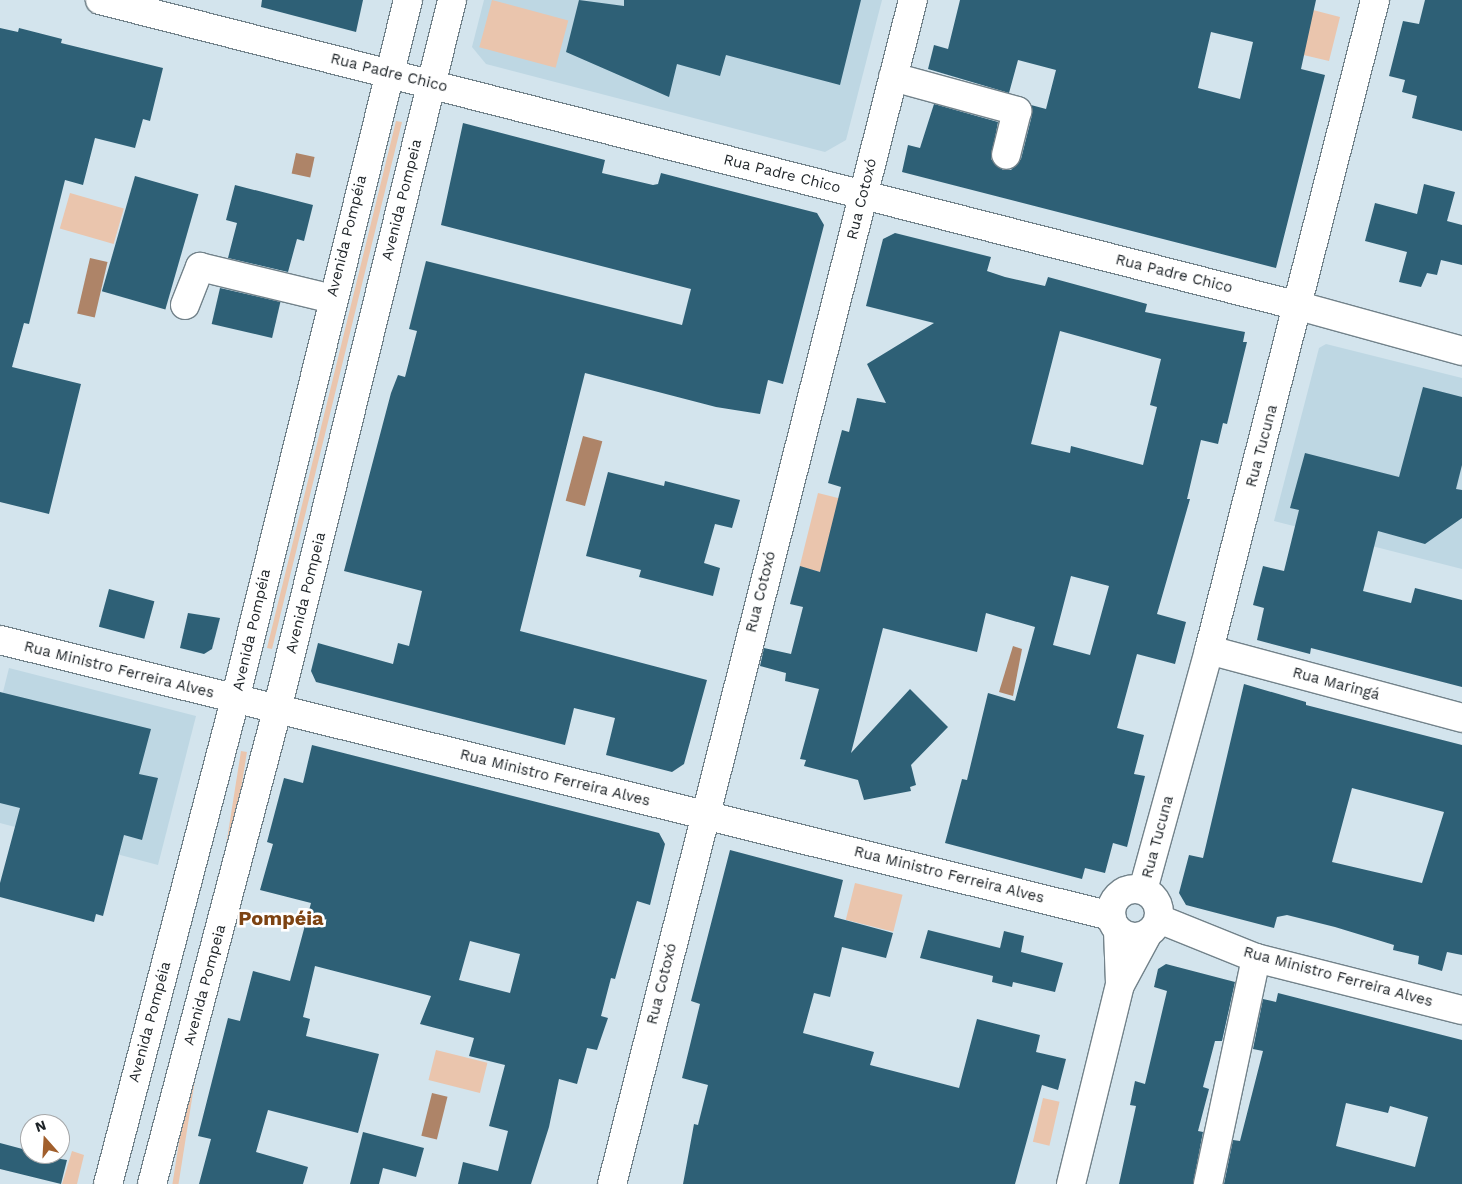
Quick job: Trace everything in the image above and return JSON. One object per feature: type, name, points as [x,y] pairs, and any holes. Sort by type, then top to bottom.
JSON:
[{"type":"street","name":"Rua Padre Chico","points":[[100,0],[1298,306],[1462,351]]},
{"type":"street","points":[[389,73],[408,0]]},
{"type":"street","name":"Avenida Pompeia","points":[[152,1184],[277,710],[452,0]]},
{"type":"street","name":"Rua Cotoxó","points":[[612,1184],[704,814],[913,0]]},
{"type":"street","name":"Rua Tucuna","points":[[1143,890],[1209,650],[1375,0]]},
{"type":"street","name":"Avenida Pompéia","points":[[108,1184],[235,700],[389,73]]},
{"type":"street","points":[[893,77],[1017,110],[1006,155]]},
{"type":"street","points":[[185,305],[196,270],[200,267],[332,299]]},
{"type":"street","name":"Rua Ministro Ferreira Alves","points":[[0,640],[235,700],[704,814],[1114,923]]},
{"type":"street","name":"Rua Maringá","points":[[1209,650],[1462,718]]},
{"type":"street","points":[[1071,1184],[1120,985],[1153,927],[1156,900],[1143,890],[1127,890],[1120,894],[1111,908],[1120,985]]},
{"type":"street","points":[[1114,923],[1137,938],[1153,927]]},
{"type":"street","name":"Rua Ministro Ferreira Alves","points":[[1153,927],[1256,958],[1462,1010]]},
{"type":"street","points":[[1208,1184],[1256,958]]},
{"type":"shaded area","points":[[484,0],[882,0],[846,140],[825,152],[486,64],[472,47]]},
{"type":"shaded area","points":[[492,0],[568,20],[556,68],[479,47]]},
{"type":"shaded area","points":[[1313,10],[1340,17],[1329,61],[1295,53]]},
{"type":"shaded area","points":[[396,121],[402,122],[272,649],[267,648]]},
{"type":"shaded area","points":[[296,153],[315,157],[310,177],[292,174]]},
{"type":"shaded area","points":[[70,193],[124,208],[114,244],[60,229]]},
{"type":"shaded area","points":[[90,258],[108,262],[95,318],[77,314]]},
{"type":"shaded area","points":[[1326,344],[1462,378],[1462,569],[1274,521],[1319,348]]},
{"type":"shaded area","points":[[583,436],[602,441],[585,506],[566,501]]},
{"type":"shaded area","points":[[818,493],[853,502],[835,575],[800,567]]},
{"type":"shaded area","points":[[1013,646],[1022,649],[1013,696],[999,692]]},
{"type":"shaded area","points":[[9,668],[196,716],[158,865],[0,823],[0,704]]},
{"type":"shaded area","points":[[241,751],[247,752],[178,1184],[172,1184]]},
{"type":"shaded area","points":[[855,883],[903,895],[893,932],[846,920]]},
{"type":"shaded area","points":[[436,1050],[487,1063],[480,1093],[429,1080]]},
{"type":"shaded area","points":[[432,1093],[448,1097],[437,1140],[421,1136]]},
{"type":"shaded area","points":[[1043,1098],[1060,1102],[1049,1146],[1033,1142]]},
{"type":"shaded area","points":[[72,1151],[84,1155],[77,1184],[62,1184],[68,1164],[70,1164]]},
{"type":"building","points":[[262,0],[363,0],[356,32],[261,7]]},
{"type":"building","points":[[579,0],[624,6],[624,0],[861,0],[840,85],[726,55],[720,76],[677,64],[669,97],[566,52]]},
{"type":"building","points":[[960,0],[1316,0],[1301,69],[1325,75],[1276,268],[902,172],[908,145],[920,148],[934,104],[998,122],[991,159],[1003,170],[1011,170],[1021,159],[1032,115],[1031,105],[1046,109],[1056,70],[1018,60],[1009,93],[928,69],[934,45],[948,49]],"holes":[[[1211,32],[1253,42],[1240,99],[1198,88]]]},
{"type":"building","points":[[1425,0],[1462,0],[1462,131],[1412,118],[1417,96],[1402,92],[1405,80],[1389,76],[1403,21],[1419,24]]},
{"type":"building","points":[[0,28],[18,32],[19,28],[62,39],[61,43],[163,68],[150,121],[143,119],[135,148],[95,138],[83,185],[65,180],[29,324],[24,323],[12,367],[81,384],[49,514],[0,502]]},
{"type":"building","points":[[463,123],[605,160],[602,173],[653,185],[658,184],[661,173],[817,213],[824,225],[783,384],[768,380],[760,414],[716,407],[585,373],[520,631],[707,680],[684,764],[672,772],[606,755],[615,718],[574,708],[565,745],[316,682],[311,671],[318,643],[393,664],[398,643],[409,646],[422,591],[344,571],[391,393],[398,375],[405,377],[417,331],[409,329],[426,261],[682,325],[691,289],[441,225]]},
{"type":"building","points":[[135,176],[198,194],[165,310],[102,291]]},
{"type":"building","points":[[1424,184],[1455,192],[1447,221],[1462,225],[1462,265],[1441,260],[1437,275],[1427,273],[1421,287],[1399,282],[1407,252],[1365,241],[1375,203],[1417,214]]},
{"type":"building","points":[[235,185],[313,205],[304,241],[297,239],[288,272],[228,258],[237,223],[226,220]]},
{"type":"building","points":[[895,233],[991,257],[987,271],[1005,277],[1045,286],[1048,277],[1147,304],[1145,312],[1245,332],[1243,342],[1247,342],[1227,424],[1223,423],[1218,444],[1201,440],[1187,499],[1190,499],[1157,614],[1186,622],[1175,664],[1137,654],[1117,728],[1144,735],[1134,774],[1145,776],[1127,847],[1113,843],[1105,873],[1085,868],[1082,879],[945,843],[962,779],[967,780],[988,693],[1015,701],[1035,627],[986,613],[977,652],[883,628],[851,753],[910,689],[948,727],[911,765],[916,785],[910,787],[911,791],[864,800],[858,780],[804,766],[806,760],[800,759],[819,689],[785,681],[786,673],[760,666],[764,648],[791,654],[803,607],[790,604],[800,566],[820,572],[841,487],[828,483],[842,430],[849,432],[857,398],[886,403],[867,364],[934,323],[866,306],[883,239]],"holes":[[[1060,331],[1161,359],[1150,405],[1157,407],[1143,465],[1071,446],[1070,453],[1031,444]],[[1071,576],[1109,586],[1090,655],[1053,645]]]},
{"type":"building","points":[[220,288],[280,302],[272,338],[212,324]]},
{"type":"building","points":[[1423,387],[1462,397],[1462,465],[1456,489],[1462,490],[1462,518],[1425,544],[1378,531],[1363,591],[1411,603],[1415,588],[1462,600],[1462,687],[1311,648],[1310,654],[1257,640],[1264,608],[1253,605],[1263,566],[1284,571],[1299,510],[1290,508],[1305,453],[1399,477]]},
{"type":"building","points":[[608,472],[664,486],[665,481],[740,500],[732,528],[715,524],[704,563],[720,568],[713,596],[639,577],[641,570],[586,556]]},
{"type":"building","points":[[109,589],[154,601],[144,639],[99,627]]},
{"type":"building","points":[[188,613],[220,618],[212,649],[204,654],[180,648]]},
{"type":"building","points":[[1244,684],[1306,702],[1306,705],[1462,745],[1462,955],[1447,952],[1442,971],[1418,964],[1419,956],[1393,950],[1394,945],[1335,927],[1287,915],[1277,917],[1274,928],[1186,905],[1179,893],[1189,855],[1203,858]],"holes":[[[1352,788],[1444,812],[1422,883],[1332,862]]]},
{"type":"building","points":[[0,692],[151,729],[139,774],[158,778],[142,840],[124,835],[103,916],[96,914],[94,922],[0,897],[0,883],[20,808],[0,803]]},
{"type":"building","points":[[312,745],[659,833],[665,844],[650,905],[637,901],[615,979],[611,978],[601,1016],[608,1018],[597,1050],[587,1048],[577,1084],[559,1079],[549,1127],[531,1184],[458,1184],[463,1162],[498,1171],[508,1131],[489,1126],[505,1065],[469,1056],[474,1038],[420,1024],[431,996],[315,966],[303,1017],[310,1019],[306,1036],[379,1054],[358,1133],[268,1110],[256,1152],[308,1167],[303,1184],[199,1184],[211,1139],[198,1136],[228,1018],[240,1021],[253,971],[290,981],[311,903],[260,890],[273,844],[267,842],[284,778],[303,783]],"holes":[[[470,941],[520,954],[510,993],[459,980]]]},
{"type":"building","points":[[730,850],[843,880],[834,917],[893,933],[886,958],[842,947],[830,997],[814,993],[803,1033],[874,1052],[870,1065],[959,1088],[977,1019],[1040,1035],[1036,1052],[1066,1059],[1058,1090],[1042,1085],[1015,1184],[683,1184],[694,1124],[698,1125],[708,1085],[682,1078],[700,1004],[691,1001]]},
{"type":"building","points":[[928,930],[1000,948],[1004,931],[1024,936],[1021,952],[1063,963],[1055,992],[1013,982],[1012,987],[992,982],[993,976],[920,958]]},
{"type":"building","points":[[1166,964],[1235,982],[1222,1041],[1215,1041],[1203,1087],[1209,1089],[1198,1131],[1203,1132],[1193,1184],[1119,1184],[1136,1106],[1130,1105],[1135,1081],[1145,1084],[1167,991],[1154,987],[1158,969]]},
{"type":"building","points":[[1278,993],[1462,1040],[1462,1184],[1224,1184],[1233,1140],[1240,1141],[1263,1051],[1253,1049],[1263,999],[1276,1002]],"holes":[[[1346,1103],[1388,1113],[1390,1106],[1428,1117],[1415,1167],[1336,1146]]]},
{"type":"building","points":[[363,1132],[424,1148],[416,1177],[383,1168],[379,1184],[350,1184]]},
{"type":"building","points":[[0,1143],[20,1148],[20,1164],[66,1164],[61,1184],[0,1169]]},
{"type":"district","name":"Pompéia","points":[[281,918]]}]
